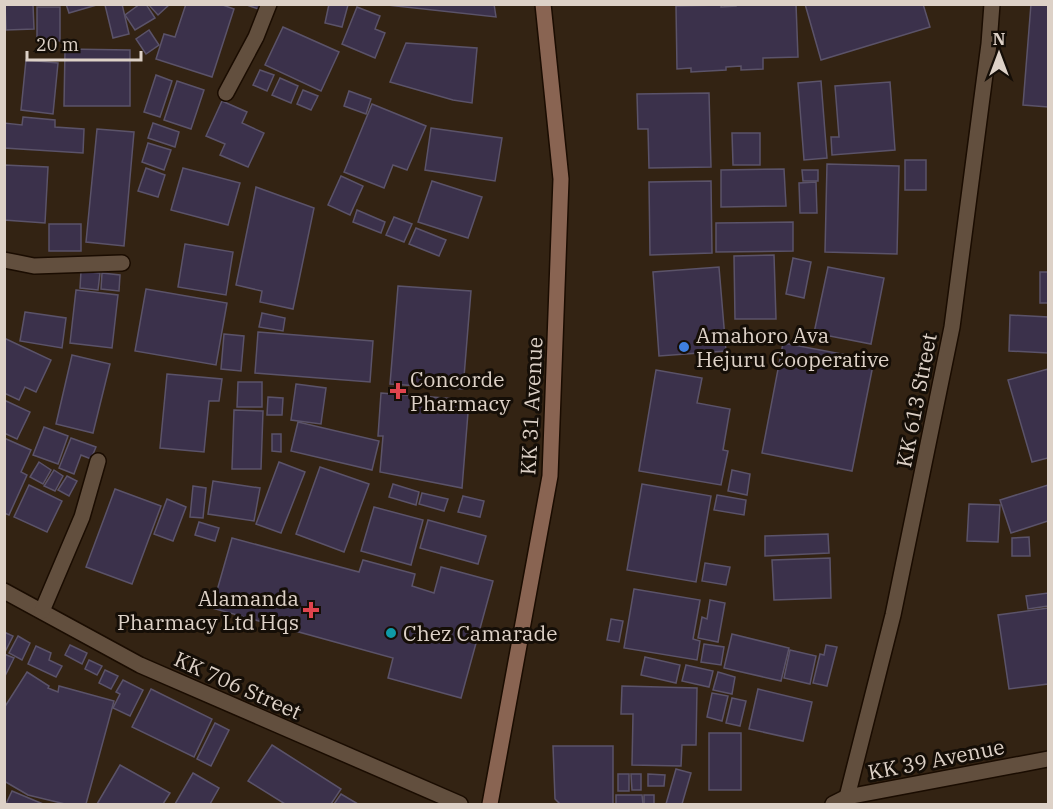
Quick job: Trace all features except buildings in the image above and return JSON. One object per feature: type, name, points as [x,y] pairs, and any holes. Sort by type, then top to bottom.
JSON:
[{"type":"main road","name":"KK 31 Avenue","points":[[490,804],[550,476],[561,179],[543,4]]},
{"type":"street","points":[[226,93],[256,38],[269,4]]},
{"type":"street","name":"KK 613 Street","points":[[840,801],[893,615],[952,327],[989,44],[992,4]]},
{"type":"street","points":[[4,260],[34,266],[122,263]]},
{"type":"street","points":[[42,611],[82,517],[99,461]]},
{"type":"street","name":"KK 706 Street","points":[[4,591],[140,665],[460,804]]},
{"type":"street","name":"KK 39 Avenue","points":[[840,801],[1048,759]]},
{"type":"place","name":"Amahoro Ava Hejuru Cooperative","points":[[684,347]]},
{"type":"place","name":"Concorde Pharmacy","points":[[398,391]]},
{"type":"place","name":"Alamanda Pharmacy Ltd Hqs","points":[[311,610]]},
{"type":"place","name":"Chez Camarade","points":[[391,633]]}]
